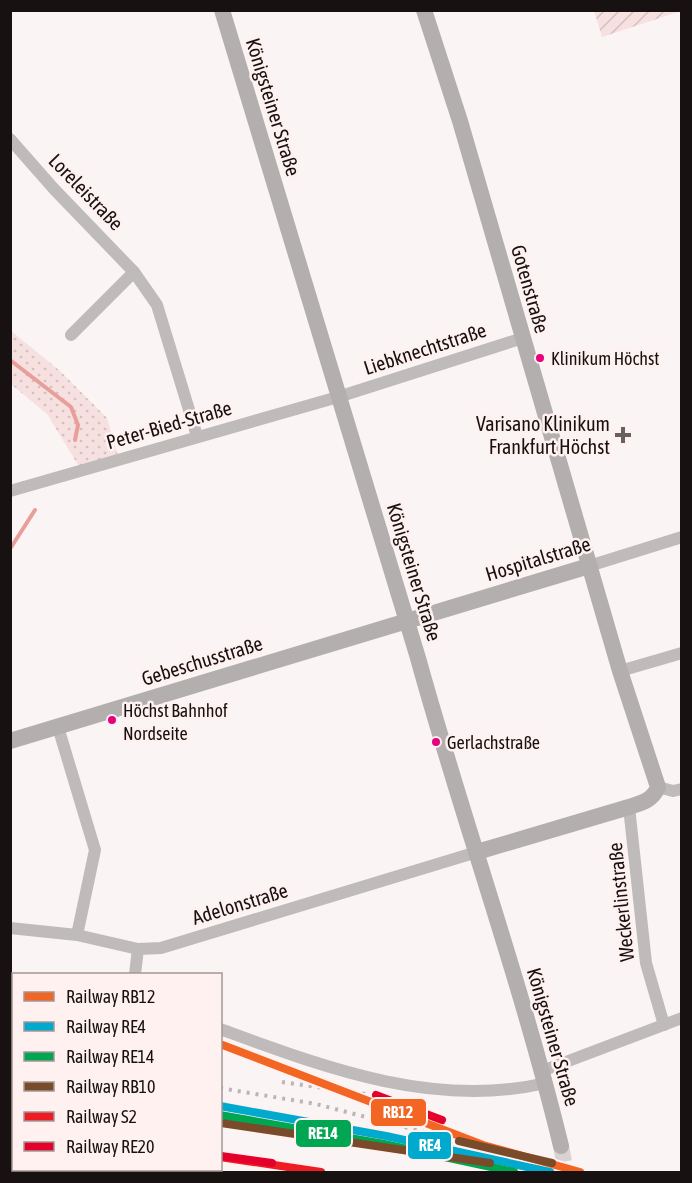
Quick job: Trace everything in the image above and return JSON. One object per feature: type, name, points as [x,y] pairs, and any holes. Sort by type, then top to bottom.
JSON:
[{"type":"main road","name":"Königsteiner Straße","points":[[222,10],[445,756],[477,852],[544,1077],[561,1146]]},
{"type":"main road","name":"Gotenstraße","points":[[424,10],[460,121],[620,671],[658,787]]},
{"type":"main road","name":"Hospitalstraße","points":[[406,620],[589,566]]},
{"type":"main road","name":"Gebeschusstraße","points":[[10,741],[406,620]]},
{"type":"main road","points":[[477,852],[648,801],[655,795],[658,787]]},
{"type":"street","name":"Loreleistraße","points":[[10,139],[54,189],[134,272],[157,304],[197,436]]},
{"type":"street","points":[[71,335],[134,272]]},
{"type":"street","name":"Liebknechtstraße","points":[[339,397],[523,338]]},
{"type":"street","name":"Peter-Bied-Straße","points":[[10,491],[339,397]]},
{"type":"street","name":"Hospitalstraße","points":[[589,566],[681,537]]},
{"type":"street","points":[[620,671],[681,653]]},
{"type":"street","points":[[58,727],[95,850],[77,935]]},
{"type":"street","points":[[658,787],[673,791],[681,789]]},
{"type":"street","name":"Weckerlinstraße","points":[[629,807],[646,963],[664,1025]]},
{"type":"street","name":"Adelonstraße","points":[[10,928],[77,935],[138,949],[161,948],[477,852]]},
{"type":"street","points":[[135,973],[138,949]]},
{"type":"street","points":[[222,1030],[314,1063],[378,1080],[427,1089],[498,1091],[544,1077],[681,1018]]},
{"type":"shaded area","points":[[594,10],[681,11],[602,37]]},
{"type":"shaded area","points":[[10,330],[60,371],[107,418],[118,456],[80,468],[47,414],[11,384]]},
{"type":"waterway","points":[[10,360],[71,407],[78,425],[75,440]]},
{"type":"waterway","points":[[10,549],[35,510]]},
{"type":"tunnel","points":[[561,1146],[566,1172]]},
{"type":"railway","points":[[282,1082],[393,1098]]},
{"type":"railway","points":[[222,1088],[316,1104],[528,1159]]},
{"type":"rail line","name":"RB12","points":[[222,1045],[483,1145],[580,1172]]},
{"type":"rail line","name":"RE20","points":[[376,1095],[442,1120]]},
{"type":"rail line","name":"RE4","points":[[222,1106],[386,1136],[550,1172]]},
{"type":"rail line","name":"RE14","points":[[222,1115],[384,1144],[514,1172]]},
{"type":"rail line","name":"RB10","points":[[222,1123],[490,1163]]},
{"type":"rail line","name":"RB10","points":[[459,1141],[552,1163]]},
{"type":"rail line","name":"RE20","points":[[222,1156],[272,1163]]},
{"type":"rail line","name":"S2","points":[[222,1157],[321,1172]]},
{"type":"place","name":"Klinikum Höchst","points":[[540,358]]},
{"type":"place","name":"Varisano Klinikum Frankfurt Höchst","points":[[623,435]]},
{"type":"place","name":"Höchst Bahnhof Nordseite","points":[[112,720]]},
{"type":"place","name":"Gerlachstraße","points":[[436,742]]}]
